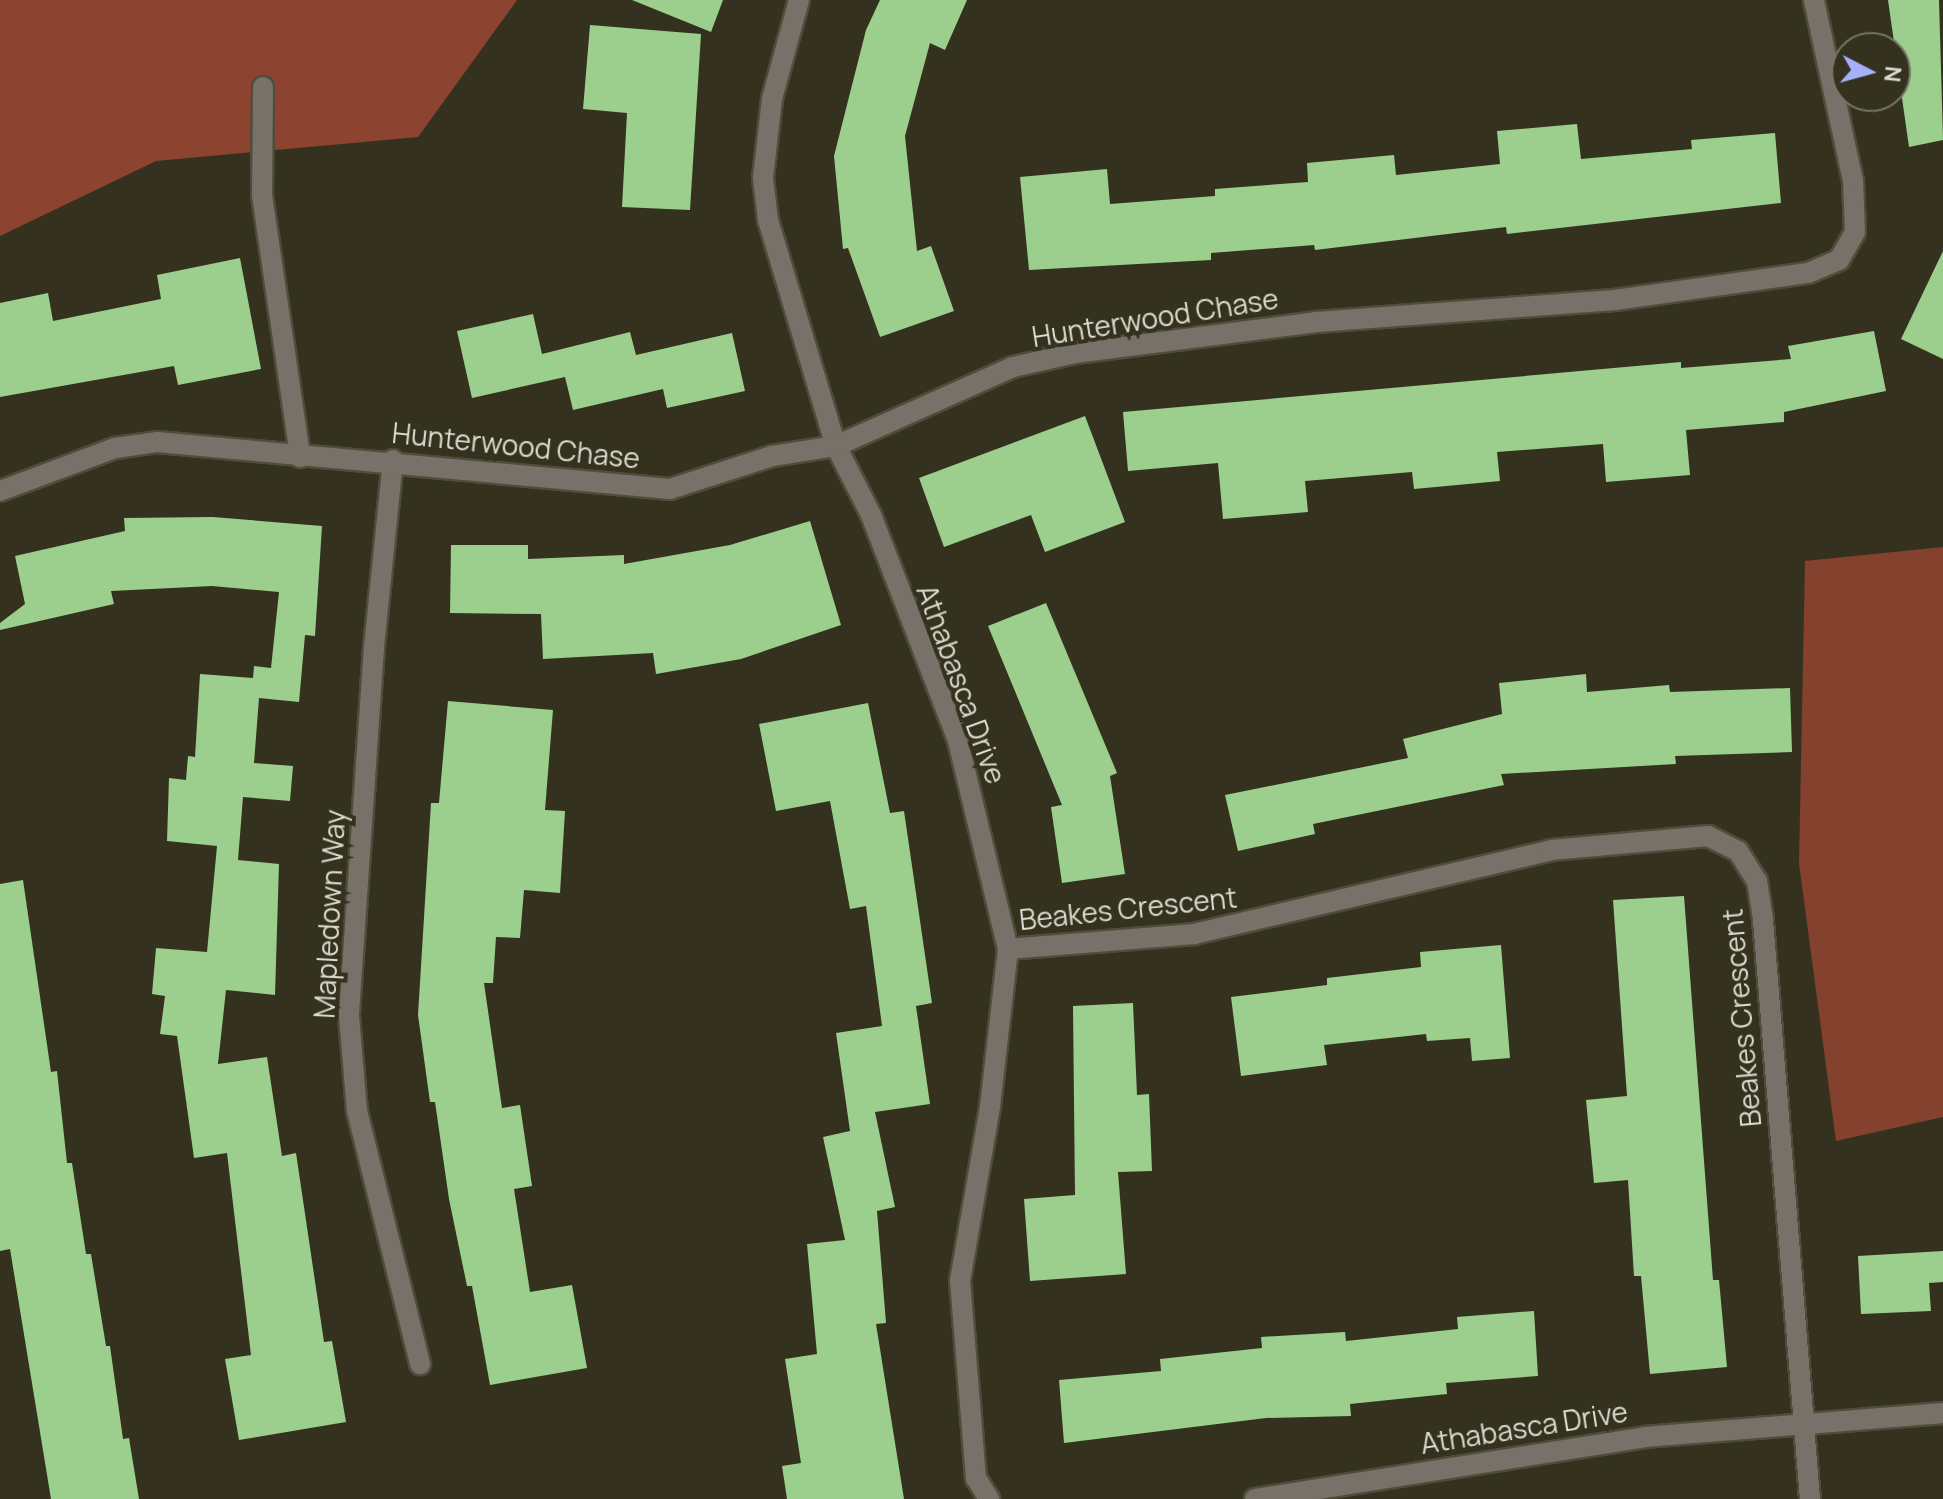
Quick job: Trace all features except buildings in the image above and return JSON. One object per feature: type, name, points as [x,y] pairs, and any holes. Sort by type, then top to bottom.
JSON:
[{"type":"street","name":"Athabasca Drive","points":[[799,0],[772,99],[763,178],[768,220],[836,446],[871,515],[958,741],[1008,949],[990,1107],[960,1280],[976,1478],[989,1499]]},
{"type":"street","name":"Hunterwood Chase","points":[[0,491],[115,448],[157,442],[300,457],[393,460],[670,489],[772,456],[836,446],[1013,367],[1075,353],[1316,322],[1615,300],[1808,273],[1839,260],[1855,232],[1853,181],[1814,0]]},
{"type":"street","points":[[263,87],[262,195],[300,457]]},
{"type":"street","name":"Mapledown Way","points":[[393,460],[374,647],[349,1016],[357,1111],[420,1364]]},
{"type":"street","name":"Beakes Crescent","points":[[1008,949],[1092,946],[1208,931],[1551,850],[1708,836],[1738,851],[1757,881],[1763,920],[1810,1499]]},
{"type":"street","name":"Athabasca Drive","points":[[1255,1499],[1542,1450],[1943,1413]]},
{"type":"shaded area","points":[[0,0],[517,0],[418,137],[156,161],[0,236]]},
{"type":"shaded area","points":[[1943,547],[1943,1117],[1836,1141],[1799,863],[1805,561]]}]
